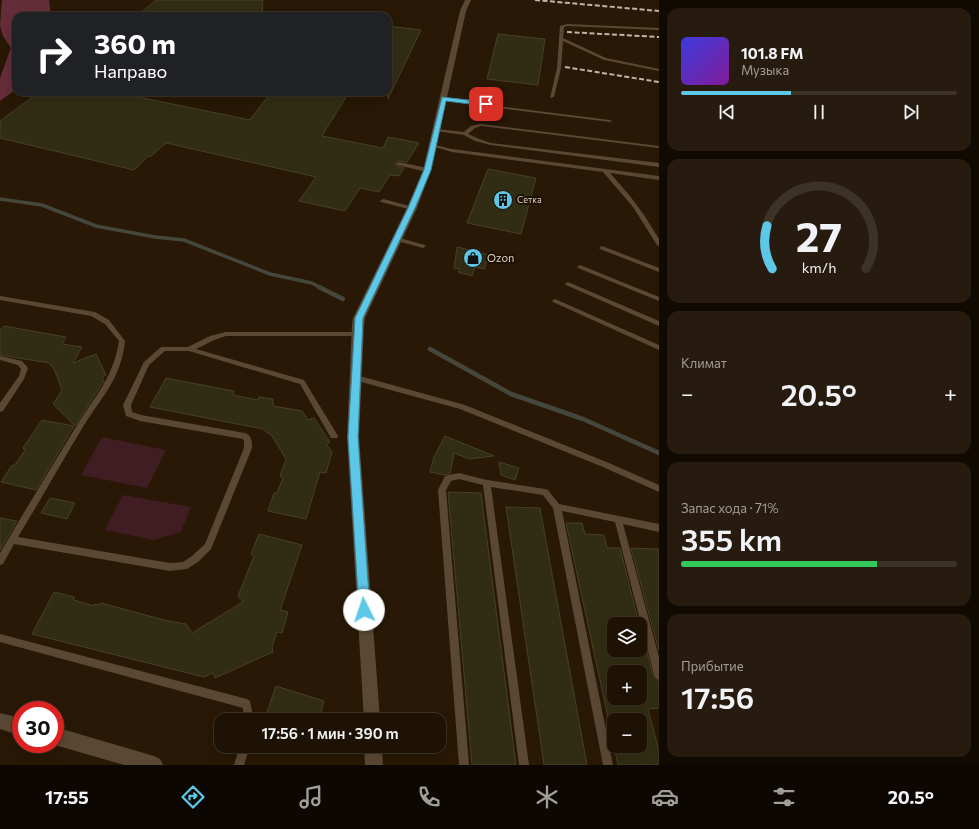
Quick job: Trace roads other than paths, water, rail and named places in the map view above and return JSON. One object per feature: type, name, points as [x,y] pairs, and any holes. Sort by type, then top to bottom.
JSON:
[{"type":"street","points":[[372,713],[353,437],[359,318],[412,208],[427,170],[463,11],[468,0]]},
{"type":"street","points":[[0,720],[12,724]]},
{"type":"street","points":[[64,739],[154,765]]},
{"type":"street","points":[[373,753],[374,765]]},
{"type":"lane","points":[[552,97],[559,68],[562,26],[659,29]]},
{"type":"lane","points":[[561,39],[593,55],[605,59],[659,70]]},
{"type":"lane","points":[[444,99],[472,101],[497,107],[610,121]]},
{"type":"lane","points":[[465,134],[473,127],[481,125],[659,147]]},
{"type":"lane","points":[[436,130],[465,134],[477,140],[491,144],[659,165]]},
{"type":"lane","points":[[433,145],[452,150],[659,178]]},
{"type":"lane","points":[[399,164],[427,170]]},
{"type":"lane","points":[[606,172],[628,195],[647,222],[659,244]]},
{"type":"lane","points":[[383,201],[412,208]]},
{"type":"lane","points":[[396,239],[423,246]]},
{"type":"lane","points":[[602,248],[659,270]]},
{"type":"lane","points":[[580,267],[659,299]]},
{"type":"lane","points":[[568,284],[659,324]]},
{"type":"lane","points":[[0,298],[93,314],[107,322],[122,341],[121,354],[108,388],[82,423],[0,560]]},
{"type":"lane","points":[[555,301],[659,348]]},
{"type":"lane","points":[[189,349],[212,338],[226,334],[357,334]]},
{"type":"lane","points":[[12,540],[170,567],[184,566],[195,559],[208,546],[248,448],[248,440],[245,436],[140,418],[129,414],[127,405],[146,364],[163,349],[189,349],[302,382],[334,436]]},
{"type":"lane","points":[[0,358],[20,363],[25,368],[22,377],[0,409]]},
{"type":"lane","points":[[356,378],[462,407],[606,465],[659,489]]},
{"type":"lane","points":[[464,765],[442,490],[448,478],[459,476],[545,492],[557,507],[608,765]]},
{"type":"lane","points":[[487,482],[524,765]]},
{"type":"lane","points":[[557,507],[659,528]]},
{"type":"lane","points":[[618,519],[659,675]]},
{"type":"lane","points":[[0,638],[247,704],[248,713]]},
{"type":"lane","points":[[239,765],[243,753]]},
{"type":"waterway","points":[[0,199],[42,205],[96,226],[155,237],[184,240],[270,274],[312,283],[321,288]]},
{"type":"waterway","points":[[321,288],[343,299]]},
{"type":"waterway","points":[[430,349],[511,394],[583,419],[659,453]]},
{"type":"railway","points":[[535,0],[659,11]]},
{"type":"railway","points":[[567,32],[659,37]]},
{"type":"railway","points":[[565,67],[659,82]]},
{"type":"place","name":"Сетка","points":[[503,200]]},
{"type":"place","name":"Ozon","points":[[473,258]]}]
